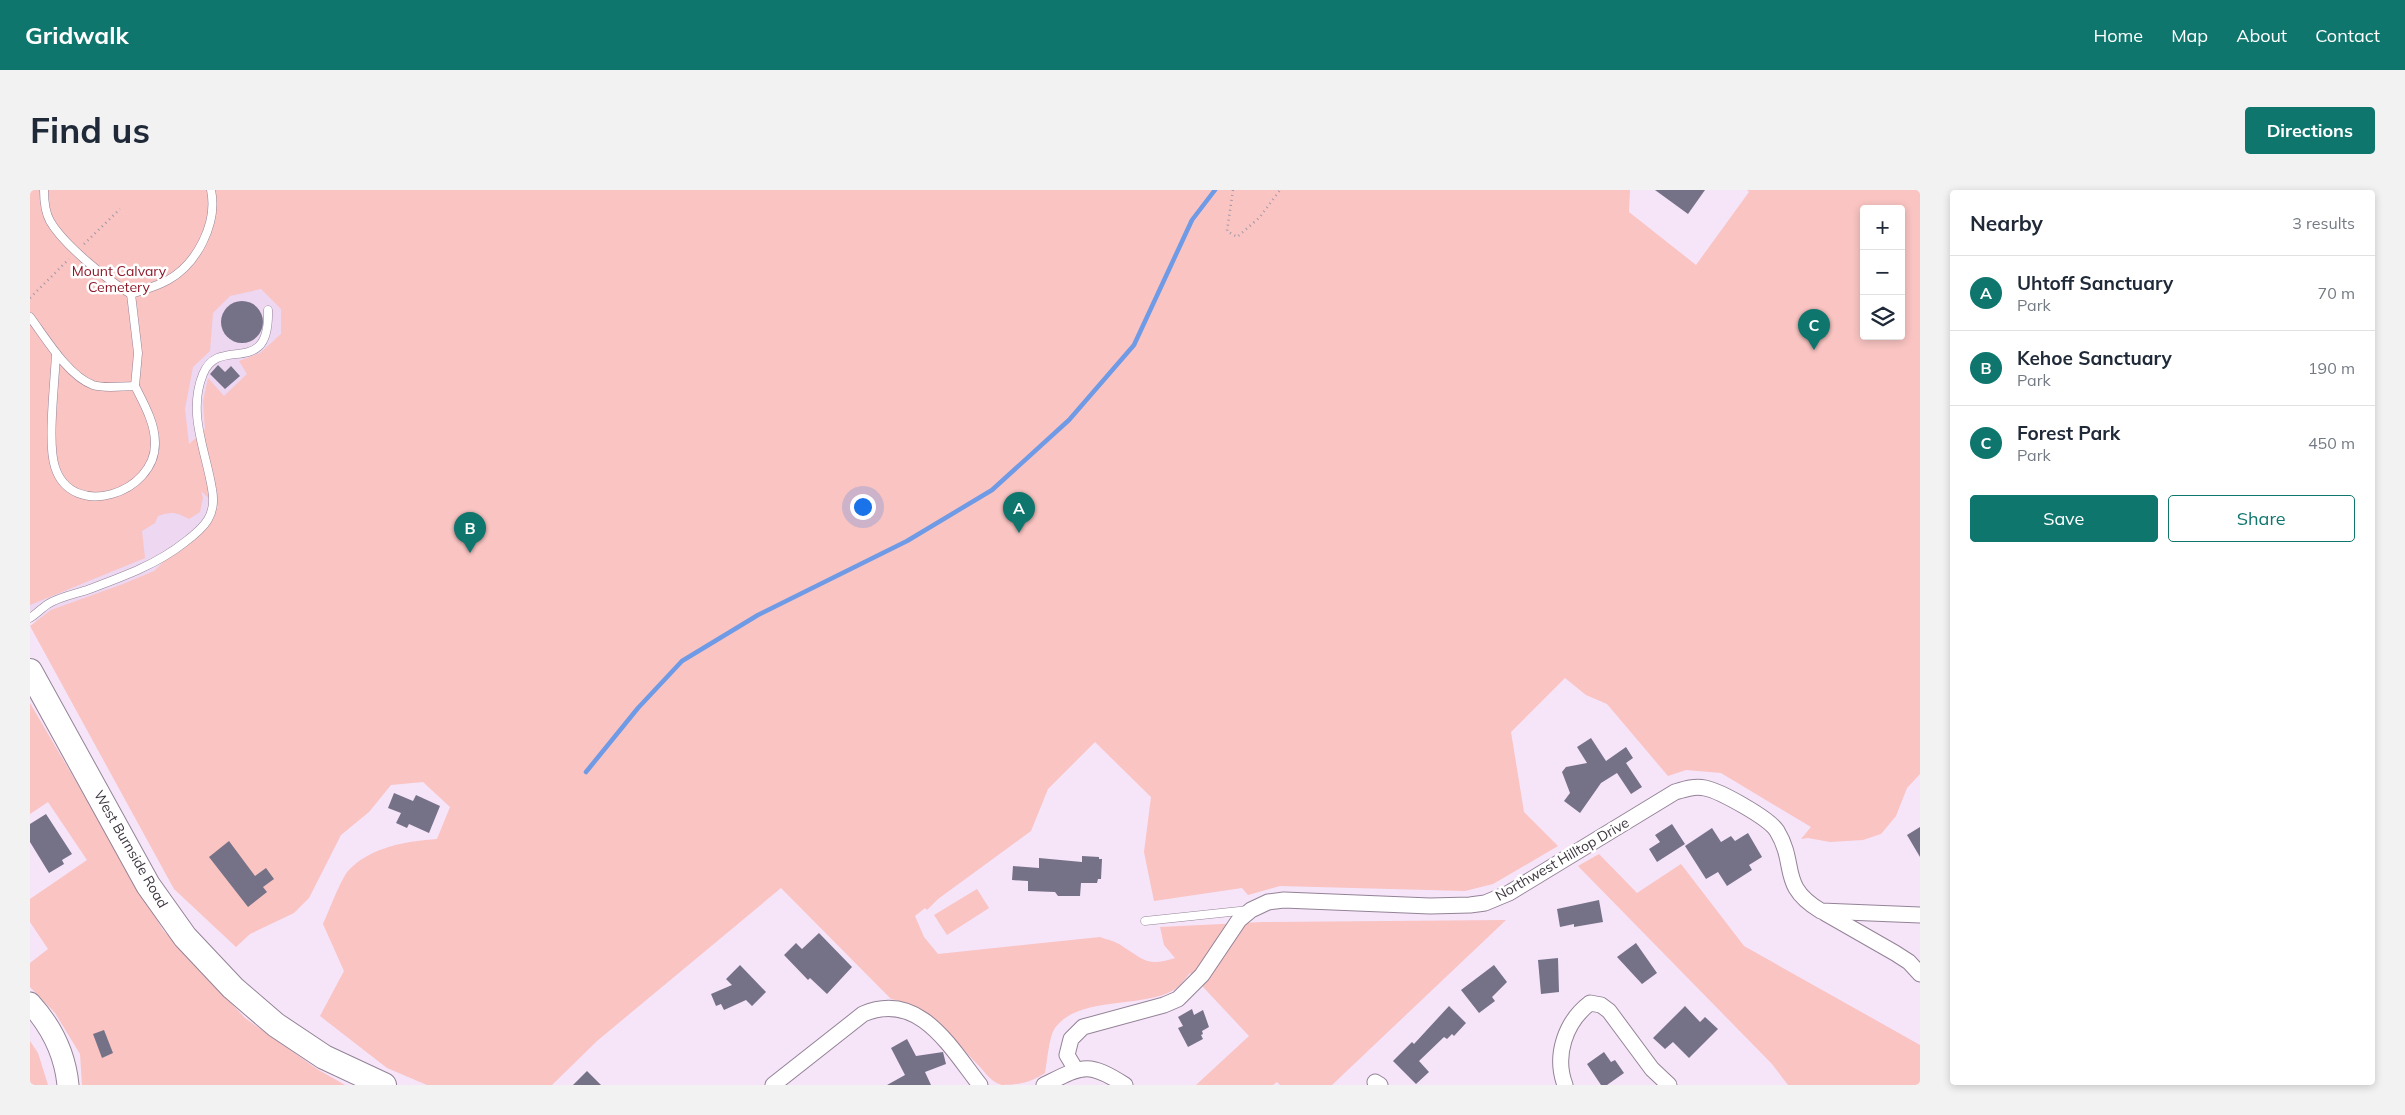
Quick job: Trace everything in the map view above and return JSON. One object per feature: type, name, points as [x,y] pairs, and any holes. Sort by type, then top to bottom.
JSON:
[{"type":"main road","name":"West Burnside Road","points":[[30,671],[36,689],[148,885],[186,937],[233,988],[276,1025],[324,1057],[384,1085]]},
{"type":"main road","points":[[30,1003],[44,1020],[57,1042],[63,1057],[68,1085]]},
{"type":"street","name":"Northwest Hilltop Drive","points":[[1076,1070],[1067,1055],[1071,1039],[1082,1027],[1164,1006],[1178,999],[1202,975],[1239,920],[1251,910],[1268,902],[1284,900],[1430,906],[1485,903],[1509,893],[1675,792],[1689,787],[1706,788],[1760,816],[1775,829],[1785,846],[1790,876],[1797,892],[1808,903],[1895,953],[1920,974]]},
{"type":"street","points":[[1821,911],[1920,916]]},
{"type":"street","points":[[1565,1085],[1560,1072],[1564,1037],[1580,1010],[1590,1003],[1601,1004],[1609,1011],[1646,1062],[1669,1085]]},
{"type":"street","points":[[773,1085],[863,1014],[877,1008],[890,1007],[914,1014],[926,1021],[941,1036],[980,1085]]},
{"type":"street","points":[[1044,1085],[1076,1070],[1092,1067],[1126,1085]]},
{"type":"lane","points":[[44,190],[45,207],[50,221],[58,232],[98,272],[115,285],[132,294],[169,280],[195,255],[208,229],[211,210],[211,190]]},
{"type":"lane","points":[[56,353],[52,454],[58,475],[65,484],[84,495],[100,498],[117,492],[141,477],[149,466],[155,445],[154,428],[135,386],[138,354],[132,294]]},
{"type":"lane","points":[[30,618],[49,604],[157,562],[195,535],[210,520],[214,502],[197,428],[199,384],[209,363],[216,358],[250,352],[262,343],[268,330],[268,310]]},
{"type":"lane","points":[[30,316],[56,353],[79,376],[93,385],[135,386]]},
{"type":"lane","points":[[1145,921],[1251,910]]},
{"type":"path","points":[[1233,190],[1227,231],[1237,237],[1259,218],[1280,190]]},
{"type":"shaded area","points":[[255,264],[312,321],[172,461],[218,507],[60,666],[30,610],[30,603],[193,326]]},
{"type":"green space","name":"Mount Calvary Cemetery","points":[[30,190],[1630,190],[1629,212],[1696,265],[1749,192],[1747,190],[1920,190],[1920,774],[1907,788],[1896,816],[1881,834],[1863,840],[1830,842],[1808,838],[1801,839],[1811,827],[1721,773],[1686,770],[1668,776],[1607,704],[1586,695],[1565,678],[1511,732],[1524,812],[1558,846],[1493,884],[1465,891],[1280,886],[1248,895],[1242,888],[1154,901],[1144,852],[1151,797],[1095,742],[1048,789],[1031,831],[938,899],[927,910],[925,908],[915,916],[924,937],[938,954],[1100,937],[1117,943],[1141,958],[1152,962],[1175,958],[1164,945],[1160,927],[1263,922],[1506,920],[1332,1085],[1280,1085],[1277,1082],[1273,1085],[1196,1085],[1249,1036],[1190,973],[1174,990],[1160,996],[1094,1006],[1066,1018],[1053,1032],[1045,1073],[1035,1079],[1019,1084],[998,1084],[928,1016],[916,1008],[891,999],[781,888],[597,1041],[552,1085],[427,1085],[387,1068],[320,1016],[344,971],[323,924],[348,871],[367,856],[378,851],[414,841],[437,839],[450,807],[423,782],[391,785],[369,812],[341,835],[309,898],[294,913],[250,934],[236,947],[174,889],[30,626],[51,610],[154,571],[218,507],[201,491],[203,498],[200,512],[189,519],[174,513],[158,516],[155,523],[142,531],[145,558],[30,605]],"holes":[[[261,289],[281,309],[281,334],[260,353],[239,361],[247,374],[224,396],[208,378],[203,402],[205,429],[189,444],[185,409],[193,367],[210,351],[213,313],[230,296]]]},
{"type":"green space","points":[[30,703],[163,930],[245,1018],[317,1069],[345,1085],[82,1085],[80,1054],[55,1013],[30,987],[30,963],[48,949],[30,922],[30,899],[87,860],[48,802],[30,814]]},
{"type":"green space","points":[[1599,854],[1637,893],[1681,864],[1744,946],[1920,1045],[1920,1085],[1788,1085],[1772,1064],[1578,866]]},
{"type":"green space","points":[[977,889],[989,908],[947,935],[934,915]]},
{"type":"green space","points":[[30,1041],[38,1053],[48,1085],[30,1085]]},
{"type":"building","points":[[1655,190],[1705,190],[1688,214]]},
{"type":"building","points":[[242,301],[257,307],[263,322],[257,337],[242,343],[227,337],[221,322],[227,307]]},
{"type":"building","points":[[218,365],[225,372],[231,366],[240,376],[225,389],[210,374]]},
{"type":"building","points":[[1591,738],[1606,761],[1626,747],[1633,758],[1626,763],[1642,787],[1631,794],[1617,773],[1601,783],[1580,813],[1564,801],[1570,793],[1562,772],[1566,767],[1587,763],[1577,747]]},
{"type":"building","points":[[394,793],[413,801],[416,795],[440,806],[429,833],[409,824],[407,828],[396,823],[401,813],[388,808]]},
{"type":"building","points":[[46,814],[72,854],[62,860],[64,864],[49,873],[30,842],[30,824]]},
{"type":"building","points":[[1672,824],[1685,844],[1657,862],[1649,849],[1660,842],[1655,835]]},
{"type":"building","points":[[1920,827],[1920,857],[1907,835]]},
{"type":"building","points":[[1712,828],[1721,842],[1731,836],[1735,841],[1748,833],[1762,857],[1749,865],[1752,870],[1727,886],[1718,872],[1706,879],[1685,846]]},
{"type":"building","points":[[229,841],[255,876],[266,868],[274,879],[263,887],[267,892],[248,907],[209,857]]},
{"type":"building","points":[[1082,856],[1099,857],[1099,859],[1102,859],[1101,879],[1098,879],[1097,883],[1081,883],[1080,896],[1058,896],[1055,892],[1028,891],[1028,881],[1012,880],[1013,866],[1039,868],[1039,858],[1082,862]]},
{"type":"building","points":[[1599,900],[1603,922],[1574,927],[1574,924],[1560,927],[1557,909]]},
{"type":"building","points":[[819,933],[852,967],[827,994],[810,978],[808,980],[784,955],[796,943],[802,949]]},
{"type":"building","points":[[1636,943],[1657,973],[1642,984],[1617,957]]},
{"type":"building","points":[[1558,958],[1559,992],[1541,994],[1538,960]]},
{"type":"building","points":[[740,965],[766,992],[752,1006],[746,1000],[724,1010],[721,1004],[716,1006],[711,994],[732,985],[726,979]]},
{"type":"building","points":[[1494,965],[1507,982],[1492,997],[1495,1001],[1479,1013],[1461,990]]},
{"type":"building","points":[[1449,1006],[1466,1023],[1454,1036],[1452,1034],[1447,1039],[1444,1037],[1419,1061],[1429,1072],[1416,1084],[1393,1061],[1412,1042],[1414,1044]]},
{"type":"building","points":[[1685,1006],[1700,1022],[1705,1017],[1718,1029],[1689,1058],[1673,1042],[1665,1049],[1653,1038]]},
{"type":"building","points":[[1192,1009],[1194,1015],[1203,1010],[1209,1027],[1202,1031],[1203,1039],[1188,1047],[1178,1028],[1183,1026],[1178,1017]]},
{"type":"building","points":[[104,1030],[113,1053],[102,1058],[93,1034]]},
{"type":"building","points":[[907,1039],[916,1056],[943,1052],[946,1064],[925,1072],[931,1085],[887,1085],[905,1075],[891,1048]]},
{"type":"building","points":[[1604,1052],[1611,1062],[1615,1060],[1624,1073],[1607,1085],[1601,1085],[1587,1064]]},
{"type":"building","points":[[587,1071],[601,1085],[573,1085]]},
{"type":"waterway","points":[[586,772],[638,708],[682,661],[758,615],[907,541],[992,490],[1069,420],[1134,345],[1192,220],[1215,190]]},
{"type":"place","name":"Forest Park","points":[[1814,350]]},
{"type":"place","name":"Uhtoff Sanctuary","points":[[1019,533]]},
{"type":"place","name":"Kehoe Sanctuary","points":[[470,553]]}]
